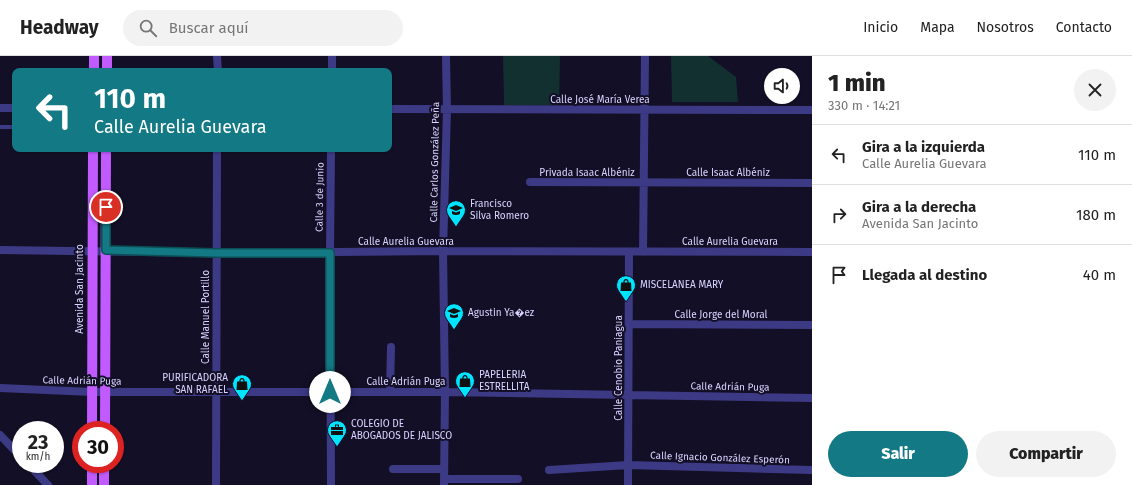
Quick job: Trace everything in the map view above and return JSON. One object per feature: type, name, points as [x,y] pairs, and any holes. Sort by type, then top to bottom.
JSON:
[{"type":"main road","points":[[94,56],[94,68]]},
{"type":"main road","points":[[107,56],[107,68]]},
{"type":"main road","name":"Avenida San Jacinto","points":[[92,421],[93,152]]},
{"type":"main road","points":[[105,421],[106,152]]},
{"type":"main road","points":[[92,473],[92,485]]},
{"type":"main road","points":[[104,473],[104,485]]},
{"type":"street","points":[[217,56],[218,68]]},
{"type":"street","points":[[332,56],[332,68]]},
{"type":"street","name":"Calle Carlos González Peña","points":[[444,482],[445,392],[443,252],[446,56]]},
{"type":"street","points":[[643,252],[645,56]]},
{"type":"street","points":[[0,108],[12,108]]},
{"type":"street","name":"Calle José María Verea","points":[[392,109],[812,110]]},
{"type":"street","name":"Calle Manuel Portillo","points":[[216,485],[217,152]]},
{"type":"street","name":"Calle 3 de Junio","points":[[330,485],[331,152]]},
{"type":"street","name":"Privada Isaac Albéniz","points":[[530,182],[644,183]]},
{"type":"street","name":"Calle Isaac Albéniz","points":[[644,183],[812,184]]},
{"type":"street","name":"Calle Aurelia Guevara","points":[[0,250],[106,250],[216,253],[812,252]]},
{"type":"street","name":"Calle Cenobio Paniagua","points":[[628,485],[629,252]]},
{"type":"street","name":"Calle Jorge del Moral","points":[[629,324],[812,325]]},
{"type":"street","points":[[390,392],[391,347]]},
{"type":"street","name":"Calle Adrián Puga","points":[[0,388],[92,392],[445,392],[812,398]]},
{"type":"street","points":[[0,436],[12,448]]},
{"type":"street","name":"Calle Ignacio González Esperón","points":[[549,470],[628,465],[812,470]]},
{"type":"street","points":[[393,469],[444,469]]},
{"type":"street","points":[[37,473],[48,485]]},
{"type":"street","points":[[444,482],[518,479]]},
{"type":"lane","points":[[0,127],[12,127]]},
{"type":"green space","points":[[503,56],[560,56],[559,105],[504,105]]},
{"type":"green space","points":[[671,56],[708,56],[736,77],[738,102],[672,102]]},
{"type":"place","name":"Francisco Silva Romero","points":[[456,227]]},
{"type":"place","name":"MISCELANEA MARY","points":[[626,302]]},
{"type":"place","name":"Agustin Ya�ez","points":[[454,330]]},
{"type":"place","name":"PAPELERIA ESTRELLITA","points":[[465,398]]},
{"type":"place","name":"PURIFICADORA SAN RAFAEL","points":[[242,401]]},
{"type":"place","name":"COLEGIO DE ABOGADOS DE JALISCO","points":[[337,447]]},
{"type":"route","points":[[106,207],[106,250],[216,253],[330,253],[330,392]]}]
